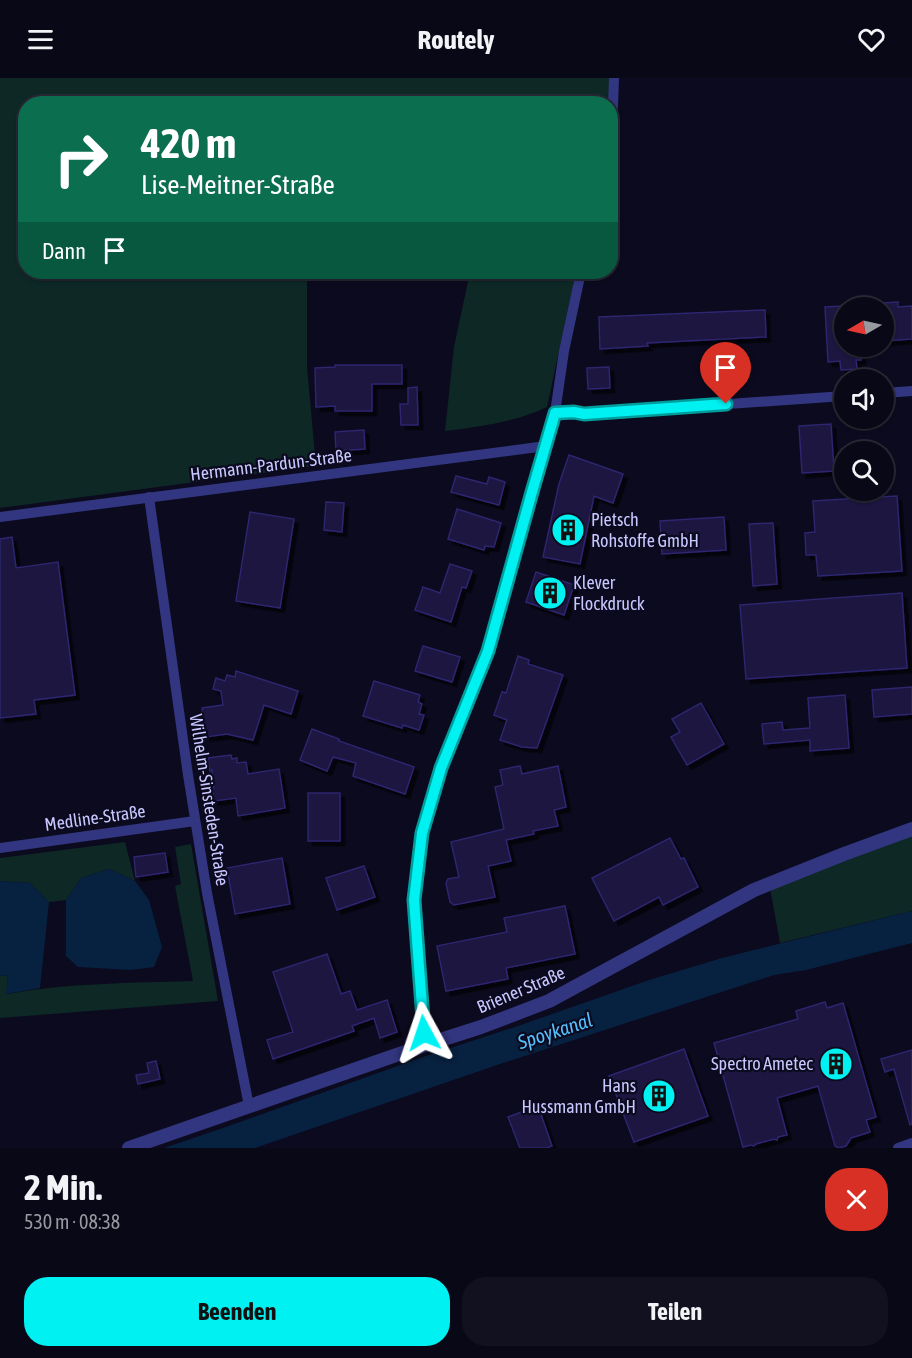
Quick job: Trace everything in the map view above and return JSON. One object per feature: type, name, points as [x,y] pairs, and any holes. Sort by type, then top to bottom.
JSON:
[{"type":"street","points":[[613,96],[614,78]]},
{"type":"street","points":[[428,1044],[424,1033],[414,900],[422,833],[441,768],[488,651],[555,413],[564,351],[579,279]]},
{"type":"street","points":[[894,392],[912,391]]},
{"type":"street","points":[[555,413],[584,414],[834,397]]},
{"type":"street","name":"Hermann-Pardun-Straße","points":[[0,517],[546,446]]},
{"type":"street","name":"Wilhelm-Sinsteden-Straße","points":[[149,497],[195,821],[249,1107]]},
{"type":"street","name":"Medline-Straße","points":[[0,848],[195,821]]},
{"type":"street","name":"Briener Straße","points":[[129,1148],[428,1044],[481,1028],[549,1001],[754,890],[912,829]]},
{"type":"street","points":[[898,1148],[912,1143]]},
{"type":"green space","points":[[0,78],[610,78],[610,96],[18,96],[18,279],[307,279],[307,367],[316,466],[0,508]]},
{"type":"green space","points":[[469,279],[574,279],[547,407],[510,420],[445,431],[454,347]]},
{"type":"green space","points":[[912,835],[912,911],[780,943],[770,888]]},
{"type":"green space","points":[[125,842],[135,881],[109,869],[81,878],[66,900],[49,902],[30,883],[0,881],[0,858]]},
{"type":"green space","points":[[191,844],[218,1001],[0,1018],[0,976],[8,975],[7,994],[76,986],[193,981],[175,886],[181,884],[175,847]]},
{"type":"water","points":[[109,869],[135,881],[149,900],[162,947],[154,967],[131,970],[78,967],[66,956],[66,900],[81,878]]},
{"type":"water","points":[[0,881],[30,883],[49,902],[40,988],[6,994],[8,975],[0,976]]},
{"type":"water","name":"Spoykanal","points":[[912,911],[912,943],[806,970],[774,975],[503,1063],[255,1148],[164,1148],[649,980],[722,958]]},
{"type":"building","points":[[894,302],[898,302],[898,307],[912,306],[912,339],[894,340]]},
{"type":"building","points":[[825,307],[834,307],[834,357],[861,357],[861,360],[856,360],[857,369],[841,369],[840,361],[828,362]]},
{"type":"building","points":[[765,310],[766,337],[647,343],[648,346],[600,349],[599,317]]},
{"type":"building","points":[[335,365],[402,365],[402,384],[372,384],[372,411],[335,411],[335,406],[316,407],[315,368],[335,367]]},
{"type":"building","points":[[609,367],[610,388],[588,389],[587,368]]},
{"type":"building","points":[[417,387],[418,425],[401,425],[400,404],[408,404],[408,388]]},
{"type":"building","points":[[831,424],[834,471],[802,473],[799,426]]},
{"type":"building","points":[[364,430],[365,449],[336,451],[335,432]]},
{"type":"building","name":"Pietsch Rohstoffe GmbH","points":[[569,455],[623,474],[613,503],[594,496],[580,564],[543,557],[559,484]]},
{"type":"building","points":[[456,476],[487,484],[489,477],[505,482],[499,505],[451,492]]},
{"type":"building","points":[[894,496],[897,496],[902,571],[818,576],[816,555],[806,555],[805,533],[815,532],[813,501],[894,501]]},
{"type":"building","points":[[326,502],[344,503],[342,532],[324,530]]},
{"type":"building","points":[[457,509],[501,523],[494,547],[485,546],[484,550],[448,539]]},
{"type":"building","points":[[250,512],[294,519],[280,608],[236,601]]},
{"type":"building","points":[[724,517],[726,550],[662,554],[660,521]]},
{"type":"building","points":[[773,523],[777,584],[753,586],[749,524]]},
{"type":"building","points":[[12,537],[16,568],[58,562],[75,695],[34,700],[36,714],[0,718],[0,539]]},
{"type":"building","points":[[450,564],[472,571],[466,588],[462,587],[451,622],[415,610],[423,587],[440,593]]},
{"type":"building","name":"Klever Flockdruck","points":[[536,572],[574,585],[564,615],[526,602]]},
{"type":"building","points":[[902,593],[907,668],[746,679],[740,605]]},
{"type":"building","points":[[423,646],[460,657],[452,682],[415,671]]},
{"type":"building","points":[[518,656],[529,660],[528,664],[563,675],[537,748],[522,747],[500,740],[507,720],[494,715],[502,692],[506,693]]},
{"type":"building","points":[[236,671],[298,691],[291,714],[264,705],[253,740],[227,734],[206,737],[202,708],[223,705],[221,691],[213,689],[216,678],[225,681],[227,675],[235,677]]},
{"type":"building","points":[[374,681],[420,695],[418,702],[422,704],[419,714],[424,715],[419,730],[403,725],[402,728],[363,716]]},
{"type":"building","points":[[912,687],[912,714],[874,717],[872,690]]},
{"type":"building","points":[[845,695],[849,748],[810,751],[810,740],[764,744],[762,724],[782,722],[783,730],[810,728],[808,698]]},
{"type":"building","points":[[701,703],[724,744],[687,765],[671,737],[680,732],[672,719]]},
{"type":"building","points":[[312,729],[339,739],[339,741],[414,767],[405,794],[353,776],[356,763],[333,757],[327,771],[300,760]]},
{"type":"building","points":[[231,755],[232,759],[237,758],[237,763],[246,762],[248,774],[279,769],[285,808],[238,816],[236,798],[214,801],[212,770],[210,771],[208,758]]},
{"type":"building","points":[[520,766],[522,774],[558,766],[566,807],[554,810],[558,826],[506,840],[511,861],[488,866],[495,897],[454,905],[450,902],[446,883],[448,879],[459,877],[451,842],[504,829],[495,787],[503,785],[500,770]]},
{"type":"building","points":[[308,793],[340,793],[340,841],[308,841]]},
{"type":"building","points":[[670,838],[681,859],[684,858],[698,887],[663,905],[659,897],[614,921],[592,878]]},
{"type":"building","points":[[165,853],[168,872],[136,877],[134,857]]},
{"type":"building","points":[[282,858],[290,904],[235,914],[227,868]]},
{"type":"building","points":[[364,866],[375,897],[337,910],[326,878]]},
{"type":"building","points":[[565,906],[575,954],[506,968],[508,979],[446,991],[437,946],[507,932],[504,918]]},
{"type":"building","points":[[327,954],[341,994],[350,991],[357,1010],[387,1000],[397,1032],[380,1038],[374,1018],[352,1026],[354,1031],[273,1059],[267,1040],[293,1032],[273,972]]},
{"type":"building","points":[[825,1002],[827,1008],[843,1003],[876,1117],[866,1120],[870,1132],[851,1138],[846,1146],[839,1148],[835,1146],[818,1086],[777,1098],[787,1135],[778,1137],[777,1140],[743,1147],[714,1043],[798,1019],[796,1011]]},
{"type":"building","name":"Hans Hussmann GmbH","points":[[684,1049],[708,1116],[634,1142],[609,1076]]},
{"type":"building","points":[[912,1050],[912,1124],[910,1125],[894,1069],[885,1072],[881,1059]]},
{"type":"building","points":[[156,1061],[160,1079],[138,1084],[136,1075],[149,1073],[147,1063]]},
{"type":"building","points":[[538,1106],[552,1146],[520,1148],[508,1117]]},
{"type":"place","name":"Pietsch Rohstoffe GmbH","points":[[568,530]]},
{"type":"place","name":"Klever Flockdruck","points":[[550,593]]},
{"type":"place","name":"Spectro Ametec","points":[[836,1064]]},
{"type":"place","name":"Hans Hussmann GmbH","points":[[659,1096]]},
{"type":"route","points":[[424,1033],[414,900],[422,833],[441,768],[488,651],[555,413],[584,414],[726,404]]}]
